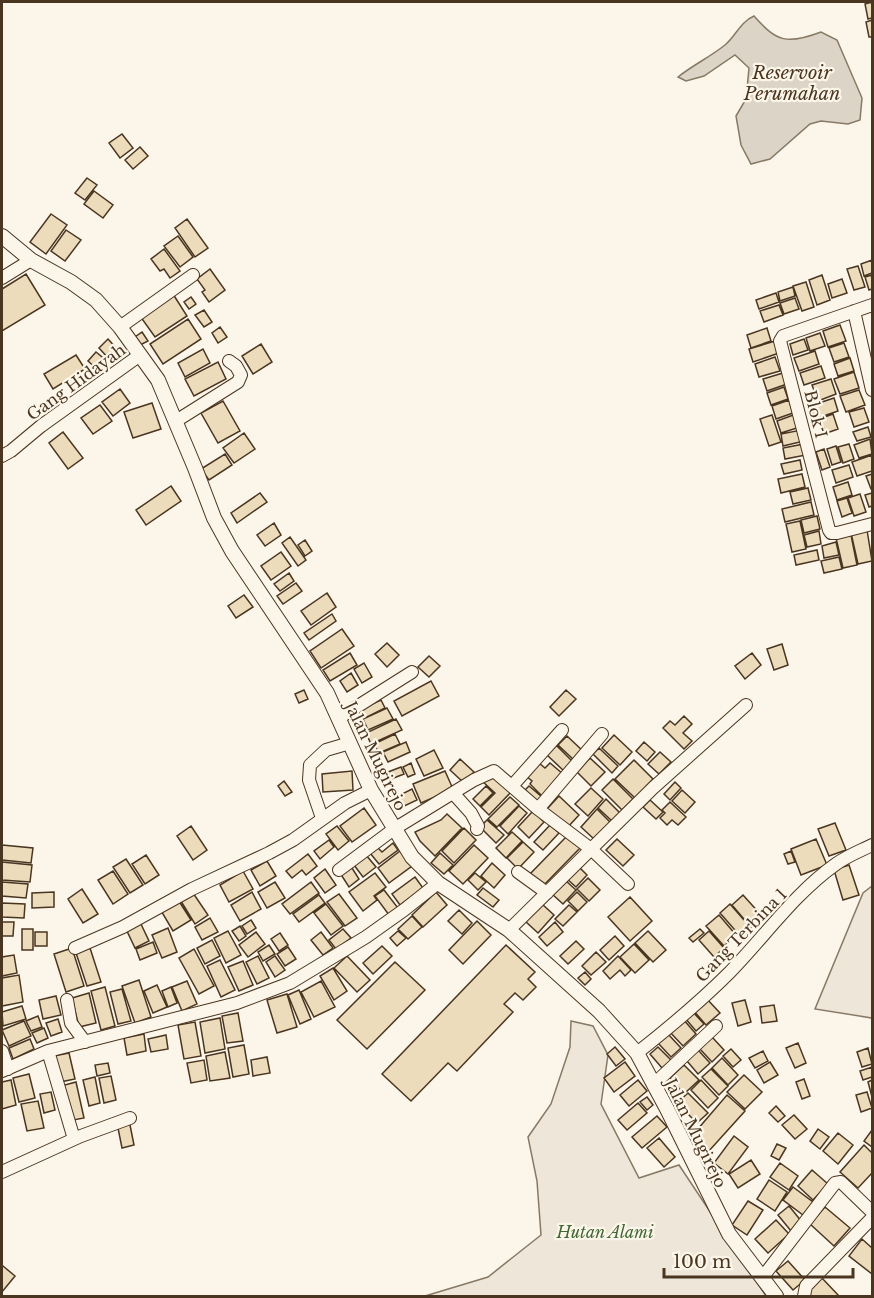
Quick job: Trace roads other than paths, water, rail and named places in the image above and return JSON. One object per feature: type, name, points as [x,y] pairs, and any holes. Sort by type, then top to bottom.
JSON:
[{"type":"street","name":"Jalan Mugirejo","points":[[2,236],[32,260],[71,282],[96,300],[120,327],[158,380],[214,518],[232,551],[327,693],[372,790],[412,857],[438,883],[508,930],[599,1011],[638,1053],[729,1234],[776,1296]]},
{"type":"street","points":[[2,278],[32,260]]},
{"type":"street","points":[[120,327],[193,275]]},
{"type":"street","name":"Blok I","points":[[873,305],[783,336],[780,340],[829,530],[831,533],[837,533],[873,524]]},
{"type":"street","points":[[854,311],[873,390]]},
{"type":"street","name":"Gang Hidayah","points":[[2,456],[140,355]]},
{"type":"street","points":[[176,421],[238,382],[239,371],[229,361]]},
{"type":"street","points":[[339,718],[412,672]]},
{"type":"street","points":[[508,930],[653,788],[746,705]]},
{"type":"street","points":[[512,786],[562,730]]},
{"type":"street","points":[[538,809],[602,734]]},
{"type":"street","points":[[322,818],[309,780],[310,765],[326,750],[350,742]]},
{"type":"street","points":[[339,870],[394,829],[492,771],[497,772],[538,809],[591,849],[628,884]]},
{"type":"street","points":[[75,948],[123,927],[192,889],[269,853],[293,840],[345,803],[372,790]]},
{"type":"street","points":[[454,794],[471,813],[478,826],[477,830]]},
{"type":"street","name":"Gang Terbina 1","points":[[638,1053],[688,1013],[807,890],[838,862],[873,845]]},
{"type":"street","points":[[518,872],[547,893]]},
{"type":"street","points":[[2,1051],[5,1070],[48,1052],[237,1003],[290,983],[366,937],[438,883]]},
{"type":"street","points":[[67,1000],[71,1023],[85,1042]]},
{"type":"street","points":[[654,1084],[716,1026]]},
{"type":"street","points":[[48,1052],[74,1139]]},
{"type":"street","points":[[2,1172],[74,1139],[130,1118]]},
{"type":"street","points":[[762,1278],[801,1230],[835,1182],[841,1182],[873,1212]]},
{"type":"street","points":[[804,1296],[806,1286],[873,1218]]},
{"type":"water","name":"Reservoir Perumahan","points":[[754,16],[769,31],[783,39],[799,39],[821,32],[837,40],[862,98],[860,120],[848,124],[821,121],[810,124],[770,159],[751,164],[741,145],[736,116],[746,99],[749,68],[735,55],[704,76],[686,81],[678,77],[725,45],[745,22]]},
{"type":"park label","name":"Hutan Alami","points":[[605,1232]]}]
